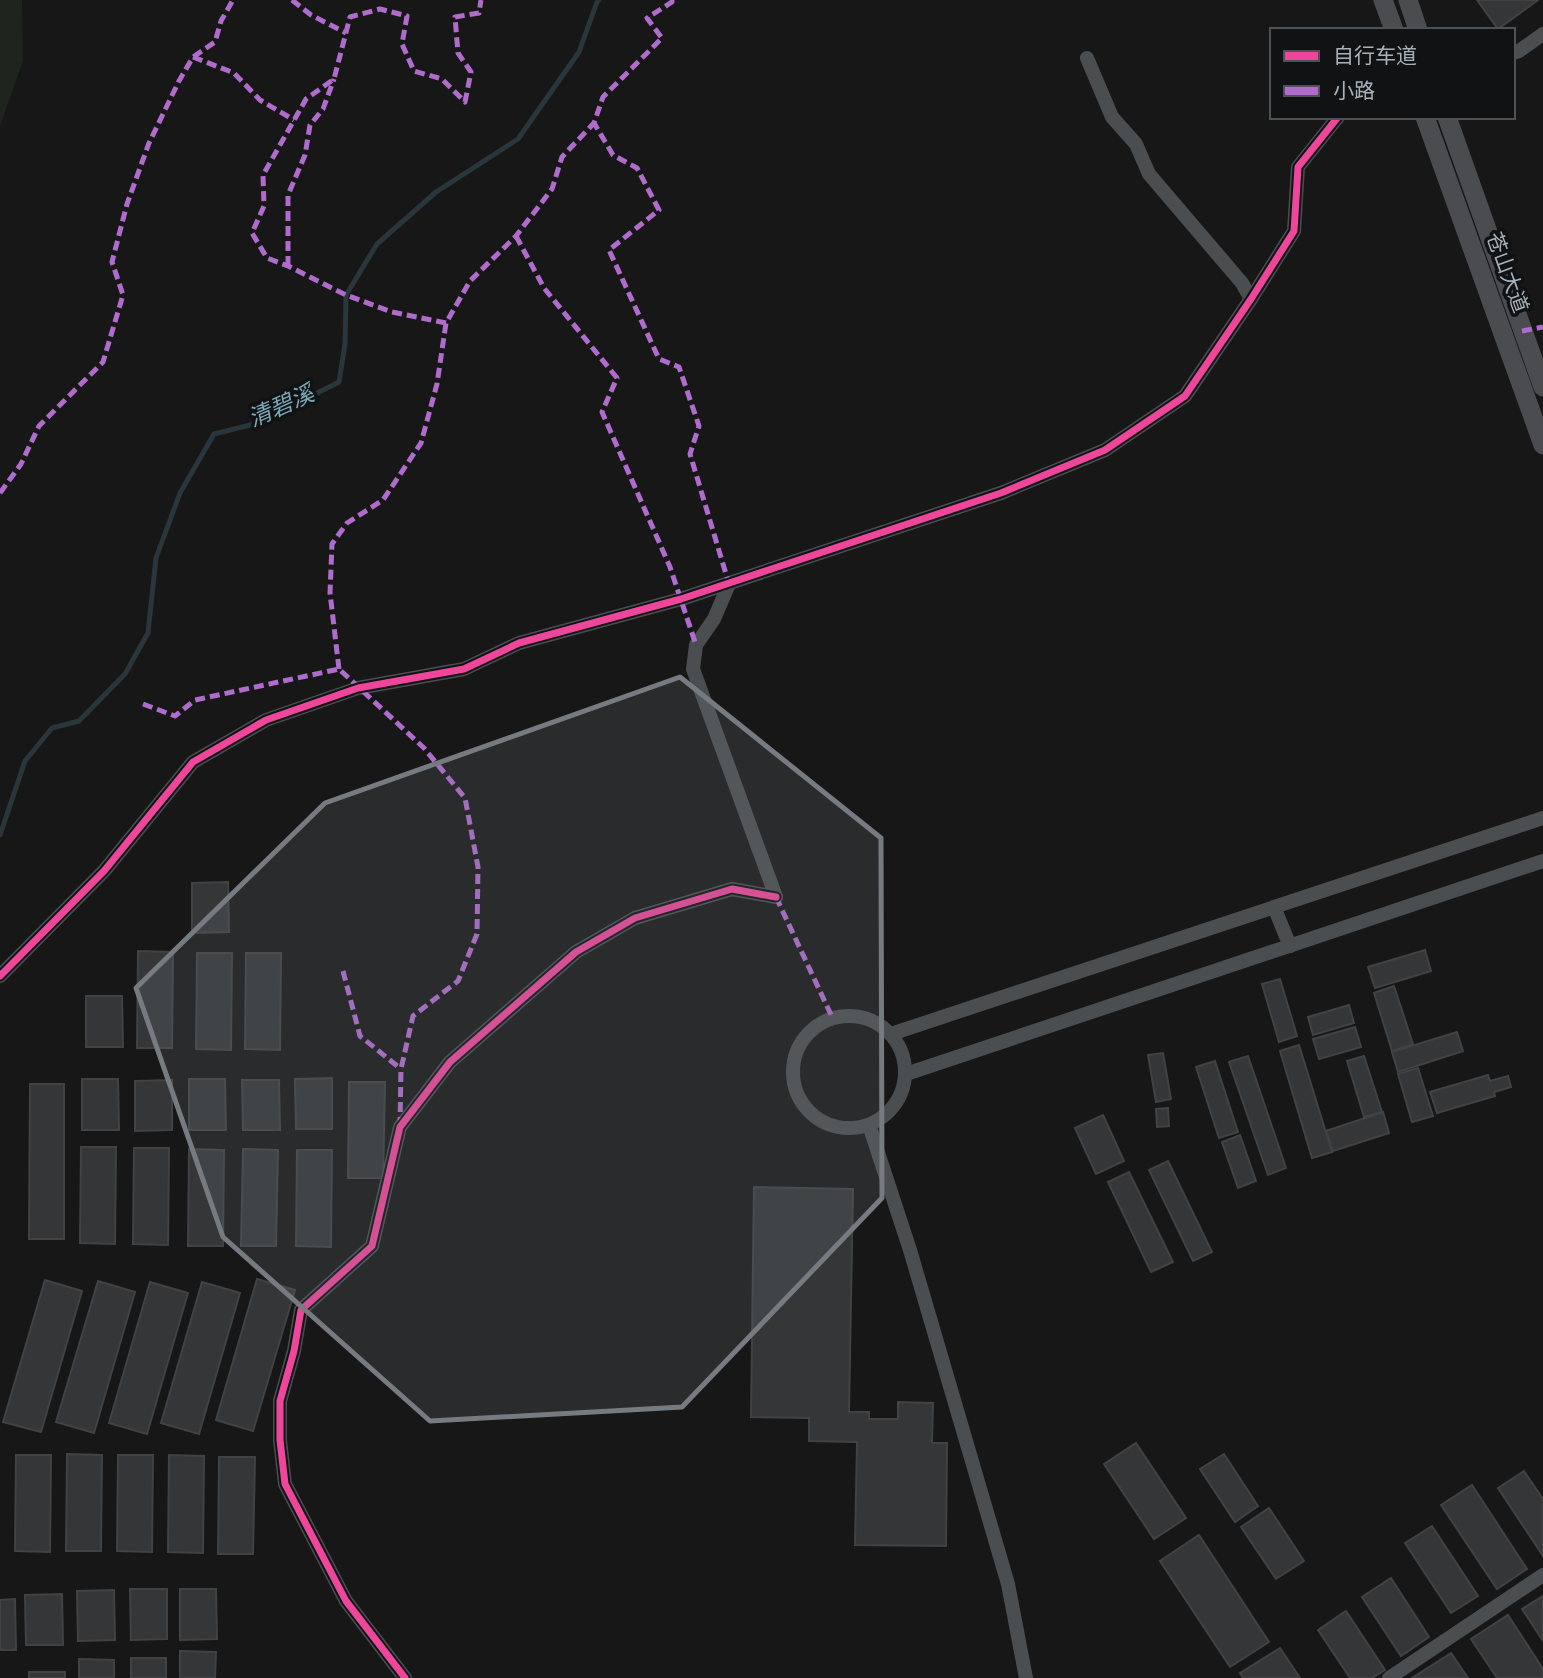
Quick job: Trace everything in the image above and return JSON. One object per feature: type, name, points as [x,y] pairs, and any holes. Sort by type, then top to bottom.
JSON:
[{"type":"main road","points":[[1382,0],[1393,28]]},
{"type":"main road","points":[[1408,0],[1417,28]]},
{"type":"main road","name":"苍山大道","points":[[1426,119],[1543,445]]},
{"type":"main road","name":"苍山大道","points":[[1448,119],[1543,387]]},
{"type":"street","points":[[1515,52],[1543,34]]},
{"type":"street","points":[[1087,58],[1112,117],[1136,144],[1149,174],[1241,283],[1251,299]]},
{"type":"street","points":[[0,976],[104,871],[193,762],[266,720],[358,688],[464,668],[519,643],[729,584],[1001,493],[1105,450],[1185,396],[1294,231],[1298,167],[1336,119]]},
{"type":"street","points":[[405,1678],[346,1601],[285,1485],[279,1401],[294,1351],[301,1310],[372,1246],[400,1128],[450,1062],[576,952],[635,918],[732,889],[776,897],[692,669],[696,645],[714,619],[729,584]]},
{"type":"street","points":[[891,1034],[1543,818]]},
{"type":"street","points":[[906,1074],[1543,861]]},
{"type":"street","points":[[1274,907],[1290,946]]},
{"type":"street","points":[[854,1016],[874,1022],[891,1034],[902,1052],[906,1074],[901,1096],[888,1114],[869,1125],[846,1129],[823,1122],[805,1108],[795,1087],[794,1063],[801,1044],[815,1028],[833,1019],[854,1016]]},
{"type":"street","points":[[869,1125],[910,1250],[1008,1584],[1026,1678]]},
{"type":"street","points":[[1389,1678],[1543,1575]]},
{"type":"highlighted area","points":[[680,677],[881,838],[882,1198],[682,1407],[430,1421],[223,1237],[136,988],[325,803]]},
{"type":"shaded area","points":[[0,0],[22,0],[23,61],[0,126]]},
{"type":"building","points":[[1477,0],[1538,0],[1499,28]]},
{"type":"building","points":[[228,882],[229,932],[192,933],[192,883]]},
{"type":"building","points":[[1425,950],[1431,971],[1375,988],[1368,967]]},
{"type":"building","points":[[138,951],[173,952],[172,1048],[137,1048]]},
{"type":"building","points":[[197,953],[232,953],[231,1050],[196,1049]]},
{"type":"building","points":[[246,953],[281,953],[280,1050],[245,1049]]},
{"type":"building","points":[[1280,979],[1297,1036],[1279,1042],[1262,984]]},
{"type":"building","points":[[1394,986],[1413,1044],[1392,1051],[1374,993]]},
{"type":"building","points":[[86,996],[122,996],[123,1047],[86,1047]]},
{"type":"building","points":[[1349,1005],[1354,1023],[1313,1035],[1308,1017]]},
{"type":"building","points":[[1355,1027],[1361,1047],[1319,1059],[1313,1039]]},
{"type":"building","points":[[1457,1032],[1463,1051],[1398,1072],[1392,1052]]},
{"type":"building","points":[[1299,1045],[1332,1152],[1312,1158],[1280,1051]]},
{"type":"building","points":[[1163,1053],[1171,1099],[1156,1102],[1148,1055]]},
{"type":"building","points":[[1248,1056],[1286,1168],[1268,1175],[1229,1062]]},
{"type":"building","points":[[1364,1056],[1382,1112],[1364,1117],[1347,1061]]},
{"type":"building","points":[[1215,1061],[1238,1132],[1219,1138],[1196,1067]]},
{"type":"building","points":[[1418,1068],[1433,1116],[1412,1122],[1398,1074]]},
{"type":"building","points":[[1488,1075],[1490,1081],[1508,1076],[1511,1087],[1494,1092],[1495,1096],[1437,1113],[1430,1092]]},
{"type":"building","points":[[332,1078],[332,1129],[296,1129],[295,1079]]},
{"type":"building","points":[[82,1079],[118,1079],[119,1130],[82,1130]]},
{"type":"building","points":[[189,1079],[225,1079],[226,1130],[189,1130]]},
{"type":"building","points":[[172,1080],[172,1130],[135,1131],[135,1081]]},
{"type":"building","points":[[242,1080],[279,1080],[280,1130],[243,1130]]},
{"type":"building","points":[[349,1082],[385,1082],[383,1178],[348,1178]]},
{"type":"building","points":[[30,1084],[64,1084],[64,1239],[29,1239]]},
{"type":"building","points":[[1168,1108],[1169,1126],[1157,1127],[1156,1109]]},
{"type":"building","points":[[1383,1112],[1389,1133],[1333,1151],[1326,1131]]},
{"type":"building","points":[[1103,1115],[1124,1161],[1096,1174],[1075,1128]]},
{"type":"building","points":[[1240,1135],[1256,1181],[1238,1188],[1222,1142]]},
{"type":"building","points":[[81,1147],[116,1147],[115,1244],[80,1243]]},
{"type":"building","points":[[134,1148],[169,1148],[168,1245],[133,1244]]},
{"type":"building","points":[[189,1149],[224,1150],[223,1246],[188,1246]]},
{"type":"building","points":[[243,1149],[278,1150],[276,1246],[241,1246]]},
{"type":"building","points":[[297,1150],[332,1150],[331,1247],[296,1246]]},
{"type":"building","points":[[1168,1161],[1212,1252],[1193,1261],[1149,1170]]},
{"type":"building","points":[[1129,1172],[1173,1262],[1151,1272],[1108,1182]]},
{"type":"building","points":[[754,1187],[853,1189],[849,1412],[869,1412],[869,1419],[898,1419],[898,1402],[933,1403],[932,1443],[947,1443],[946,1546],[855,1545],[857,1442],[809,1441],[809,1418],[751,1417]]},
{"type":"building","points":[[257,1279],[295,1290],[253,1431],[216,1420]]},
{"type":"building","points":[[45,1280],[82,1291],[41,1432],[3,1422]]},
{"type":"building","points":[[98,1281],[135,1292],[94,1433],[56,1422]]},
{"type":"building","points":[[150,1282],[188,1293],[147,1434],[109,1423]]},
{"type":"building","points":[[202,1282],[240,1293],[199,1434],[161,1423]]},
{"type":"building","points":[[1136,1443],[1186,1518],[1154,1539],[1104,1464]]},
{"type":"building","points":[[67,1454],[102,1455],[101,1551],[66,1551]]},
{"type":"building","points":[[1224,1454],[1258,1506],[1235,1522],[1200,1469]]},
{"type":"building","points":[[16,1455],[51,1455],[50,1552],[15,1551]]},
{"type":"building","points":[[118,1455],[153,1455],[152,1552],[117,1551]]},
{"type":"building","points":[[169,1455],[204,1456],[203,1553],[168,1552]]},
{"type":"building","points":[[219,1457],[255,1457],[253,1554],[218,1554]]},
{"type":"building","points":[[1524,1471],[1543,1499],[1543,1556],[1498,1488]]},
{"type":"building","points":[[1472,1485],[1527,1569],[1497,1589],[1441,1505]]},
{"type":"building","points":[[1269,1508],[1304,1561],[1276,1579],[1241,1527]]},
{"type":"building","points":[[1432,1526],[1478,1596],[1451,1613],[1405,1543]]},
{"type":"building","points":[[1199,1535],[1269,1642],[1230,1667],[1160,1561]]},
{"type":"building","points":[[1391,1578],[1429,1637],[1401,1656],[1362,1597]]},
{"type":"building","points":[[130,1589],[167,1589],[167,1639],[131,1640]]},
{"type":"building","points":[[180,1589],[216,1589],[217,1639],[180,1640]]},
{"type":"building","points":[[114,1590],[115,1640],[78,1641],[77,1591]]},
{"type":"building","points":[[62,1594],[63,1645],[26,1645],[25,1595]]},
{"type":"building","points":[[1543,1596],[1543,1641],[1522,1609]]},
{"type":"building","points":[[15,1599],[16,1650],[0,1650],[0,1600]]},
{"type":"building","points":[[1346,1611],[1385,1670],[1372,1678],[1350,1678],[1318,1630]]},
{"type":"building","points":[[1508,1615],[1543,1669],[1543,1678],[1497,1678],[1471,1639]]},
{"type":"building","points":[[1280,1648],[1300,1678],[1243,1678],[1240,1673]]},
{"type":"building","points":[[180,1651],[216,1652],[215,1678],[180,1678]]},
{"type":"building","points":[[1451,1653],[1468,1678],[1412,1678]]},
{"type":"building","points":[[131,1658],[166,1658],[166,1678],[131,1678]]},
{"type":"building","points":[[79,1659],[114,1660],[114,1678],[79,1678]]},
{"type":"building","points":[[29,1672],[65,1672],[65,1678],[29,1678]]},
{"type":"waterway","name":"清碧溪","points":[[0,835],[25,761],[52,728],[79,721],[125,674],[148,633],[156,558],[180,493],[214,434],[258,423],[339,382],[345,344],[346,295],[377,244],[436,192],[518,139],[579,52],[599,0]]},
{"type":"marked path","points":[[0,493],[21,464],[39,426],[103,362],[123,295],[112,262],[127,204],[149,143],[179,81],[193,57],[215,42],[221,21],[233,0]]},
{"type":"marked path","points":[[292,0],[311,15],[346,33]]},
{"type":"marked path","points":[[446,323],[392,312],[346,295],[267,258],[252,233],[264,206],[263,175],[306,99],[334,79],[350,17],[380,9],[407,16],[402,44],[414,71],[442,79],[465,102],[471,72],[458,53],[455,17],[479,13],[481,0]]},
{"type":"marked path","points":[[672,0],[647,18],[662,38],[603,97],[594,123],[613,155],[637,168],[659,210],[609,250],[659,359],[679,367],[699,426],[690,454],[729,584]]},
{"type":"marked path","points":[[193,57],[234,73],[260,100],[294,120]]},
{"type":"marked path","points":[[288,266],[288,195],[305,155],[310,125],[323,109],[334,79]]},
{"type":"marked path","points":[[339,669],[330,593],[332,544],[347,523],[383,500],[421,443],[437,384],[446,323],[470,281],[516,236],[552,189],[562,157],[594,123]]},
{"type":"marked path","points":[[516,236],[544,288],[617,378],[602,412],[670,567],[696,645]]},
{"type":"marked path","points":[[1522,331],[1543,327]]},
{"type":"marked path","points":[[143,704],[175,716],[195,700],[339,669],[424,748],[465,798],[478,867],[477,934],[458,981],[413,1016],[401,1069],[400,1125]]},
{"type":"marked path","points":[[776,897],[833,1019]]},
{"type":"marked path","points":[[343,971],[360,1036],[401,1069]]},
{"type":"cycle path","points":[[0,976],[104,871],[193,762],[266,720],[358,688],[464,669],[519,643],[681,599],[1001,493],[1105,450],[1185,396],[1294,231],[1298,167],[1336,119]]},
{"type":"cycle path","points":[[405,1678],[346,1601],[285,1484],[280,1440],[280,1401],[294,1351],[301,1310],[372,1246],[400,1127],[450,1062],[576,952],[635,918],[732,889],[776,897]]}]
